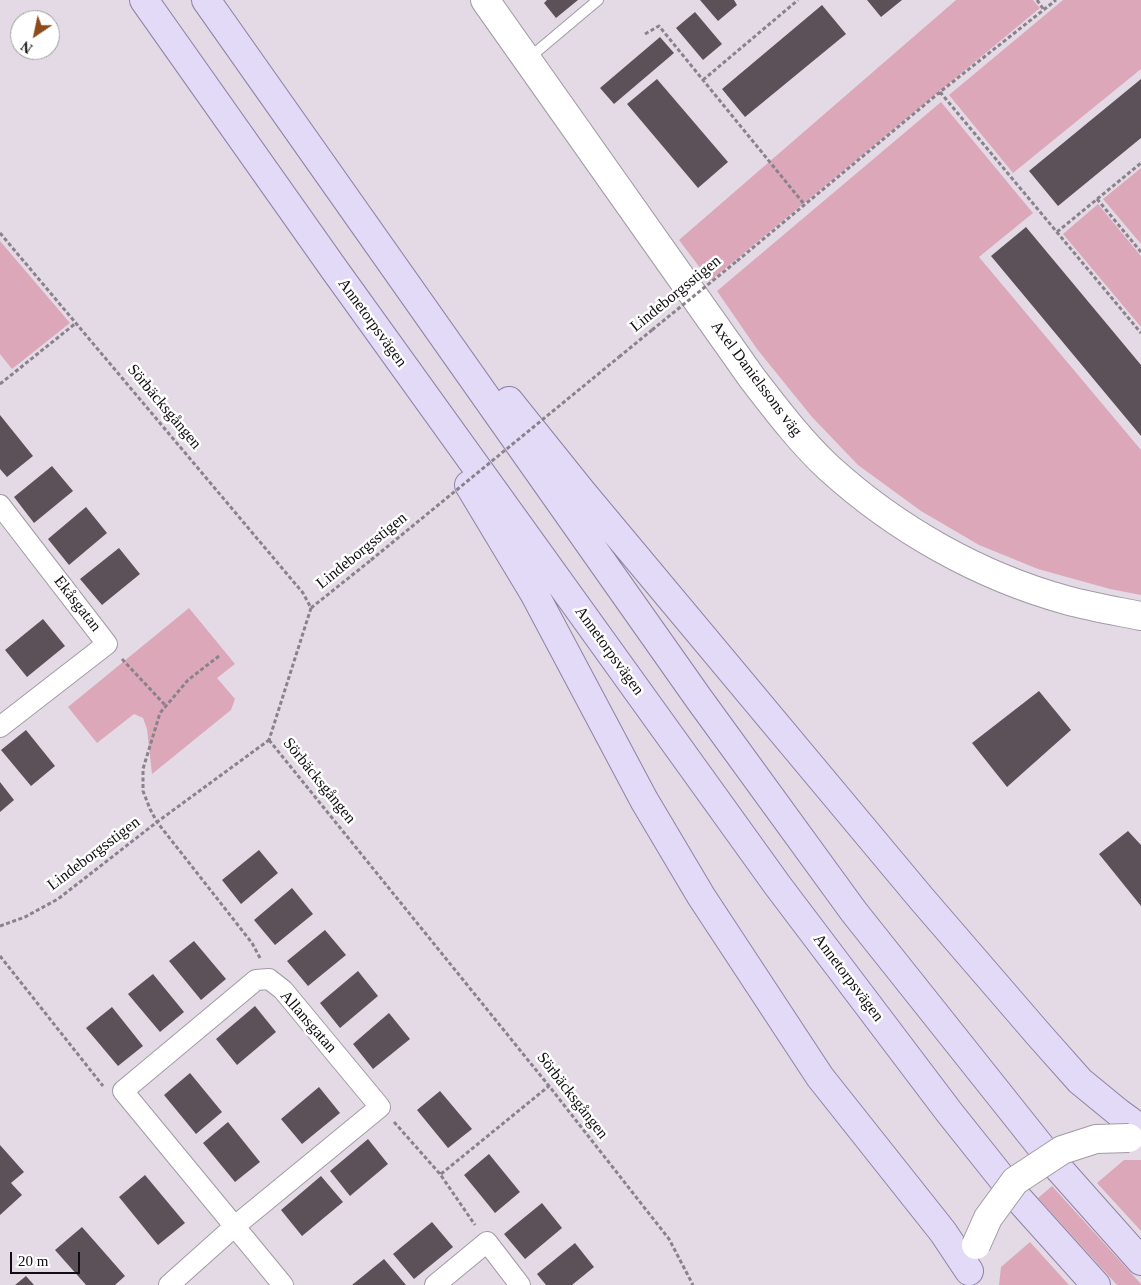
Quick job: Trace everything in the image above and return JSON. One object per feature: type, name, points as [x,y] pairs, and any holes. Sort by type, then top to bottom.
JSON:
[{"type":"main road","name":"Annetorpsvägen","points":[[144,0],[334,269],[778,886],[943,1104],[1016,1196],[1096,1285]]},
{"type":"main road","points":[[206,0],[699,699],[854,912],[1053,1162],[1141,1261]]},
{"type":"main road","points":[[298,131],[582,492],[921,898],[1080,1081],[1118,1113],[1137,1135]]},
{"type":"main road","points":[[334,269],[534,593],[644,800],[701,896],[820,1077],[943,1232],[969,1278]]},
{"type":"street","name":"Axel Danielssons väg","points":[[485,0],[752,378],[791,428],[828,466],[869,502],[953,555],[990,572],[1066,600],[1141,616]]},
{"type":"street","name":"Ekåsgatan","points":[[0,505],[108,644],[0,727]]},
{"type":"street","name":"Allansgatan","points":[[123,1091],[256,980],[269,979],[283,990],[380,1107]]},
{"type":"street","points":[[123,1091],[236,1226],[282,1285]]},
{"type":"street","points":[[169,1285],[236,1226],[380,1107]]},
{"type":"street","points":[[969,1278],[976,1245],[988,1218],[1015,1181],[1062,1150],[1096,1139],[1137,1135]]},
{"type":"street","points":[[435,1285],[487,1242],[520,1285]]},
{"type":"lane","points":[[526,60],[598,0]]},
{"type":"path","points":[[703,80],[798,0]]},
{"type":"path","points":[[1036,0],[1044,10]]},
{"type":"path","name":"Lindeborgsstigen","points":[[311,608],[619,358],[940,92],[1056,0]]},
{"type":"path","points":[[645,34],[659,26],[804,204]]},
{"type":"path","points":[[940,92],[1141,333]]},
{"type":"path","points":[[1057,232],[1141,163]]},
{"type":"path","points":[[1097,199],[1141,252]]},
{"type":"path","name":"Sörbäcksgången","points":[[0,233],[303,593],[311,608],[269,740],[549,1086],[669,1239],[693,1285]]},
{"type":"path","points":[[0,384],[76,323]]},
{"type":"path","points":[[108,644],[166,706]]},
{"type":"path","points":[[218,656],[188,680],[160,713],[143,769],[143,791],[157,822],[252,943],[269,979]]},
{"type":"path","name":"Lindeborgsstigen","points":[[0,926],[58,899],[157,822],[269,740]]},
{"type":"path","points":[[0,956],[106,1091],[123,1091]]},
{"type":"path","points":[[440,1174],[549,1086]]},
{"type":"path","points":[[380,1107],[440,1174],[487,1242]]},
{"type":"shaded area","points":[[956,0],[1033,0],[1040,8],[710,281],[679,240]]},
{"type":"shaded area","points":[[1063,0],[1141,0],[1141,69],[1013,173],[949,95]]},
{"type":"shaded area","points":[[941,102],[1033,213],[979,257],[1141,450],[1141,595],[1110,589],[1038,569],[979,545],[921,511],[858,465],[812,417],[757,349],[717,291]]},
{"type":"shaded area","points":[[1141,168],[1141,244],[1103,199]]},
{"type":"shaded area","points":[[1098,204],[1141,256],[1141,327],[1063,234]]},
{"type":"shaded area","points":[[0,241],[70,323],[12,369],[0,354]]},
{"type":"shaded area","points":[[189,608],[235,664],[217,678],[235,699],[231,710],[152,774],[147,729],[143,718],[134,714],[97,743],[68,707]]},
{"type":"shaded area","points":[[1124,1160],[1141,1160],[1141,1231],[1097,1183]]},
{"type":"shaded area","points":[[1052,1186],[1141,1285],[1117,1285],[1038,1198]]},
{"type":"shaded area","points":[[1030,1242],[1069,1285],[999,1285],[1001,1267]]},
{"type":"building","points":[[547,0],[578,0],[556,18],[544,3]]},
{"type":"building","points":[[700,0],[734,0],[737,5],[718,21]]},
{"type":"building","points":[[867,0],[902,0],[881,17]]},
{"type":"building","points":[[822,5],[846,34],[745,117],[722,89]]},
{"type":"building","points":[[695,12],[722,44],[703,60],[676,28]]},
{"type":"building","points":[[660,37],[674,53],[614,104],[600,88]]},
{"type":"building","points":[[657,79],[728,162],[698,188],[627,104]]},
{"type":"building","points":[[1141,79],[1141,138],[1058,206],[1029,171]]},
{"type":"building","points":[[1026,227],[1141,365],[1141,436],[991,256]]},
{"type":"building","points":[[0,415],[33,456],[7,477],[0,469]]},
{"type":"building","points":[[52,466],[73,491],[34,523],[14,497]]},
{"type":"building","points":[[86,507],[107,533],[69,565],[48,539]]},
{"type":"building","points":[[119,548],[140,574],[102,605],[80,579]]},
{"type":"building","points":[[43,619],[65,646],[27,677],[5,650]]},
{"type":"building","points":[[1039,691],[1071,730],[1007,787],[972,743]]},
{"type":"building","points":[[26,730],[55,766],[31,786],[1,750]]},
{"type":"building","points":[[0,782],[14,800],[0,812]]},
{"type":"building","points":[[1128,831],[1141,845],[1141,906],[1099,854]]},
{"type":"building","points":[[259,850],[278,873],[241,904],[222,880]]},
{"type":"building","points":[[292,888],[313,914],[275,945],[254,920]]},
{"type":"building","points":[[325,930],[346,955],[308,986],[287,961]]},
{"type":"building","points":[[194,941],[226,979],[201,1000],[169,961]]},
{"type":"building","points":[[358,971],[378,996],[340,1028],[320,1003]]},
{"type":"building","points":[[153,974],[184,1012],[160,1032],[128,994]]},
{"type":"building","points":[[255,1006],[276,1032],[237,1065],[216,1039]]},
{"type":"building","points":[[112,1007],[143,1046],[118,1066],[86,1028]]},
{"type":"building","points":[[389,1013],[410,1039],[373,1069],[353,1044]]},
{"type":"building","points":[[190,1073],[222,1112],[196,1134],[164,1095]]},
{"type":"building","points":[[319,1087],[340,1113],[302,1144],[281,1119]]},
{"type":"building","points":[[440,1091],[472,1129],[448,1148],[417,1110]]},
{"type":"building","points":[[228,1122],[260,1162],[235,1182],[203,1143]]},
{"type":"building","points":[[368,1139],[388,1164],[350,1196],[330,1171]]},
{"type":"building","points":[[0,1145],[24,1172],[11,1183],[22,1195],[0,1215]]},
{"type":"building","points":[[489,1154],[520,1192],[495,1213],[464,1175]]},
{"type":"building","points":[[145,1175],[185,1223],[158,1245],[119,1197]]},
{"type":"building","points":[[321,1176],[343,1202],[302,1236],[281,1210]]},
{"type":"building","points":[[542,1203],[562,1228],[525,1259],[504,1234]]},
{"type":"building","points":[[432,1222],[453,1247],[414,1279],[393,1254]]},
{"type":"building","points":[[82,1227],[125,1276],[115,1285],[86,1285],[55,1250]]},
{"type":"building","points":[[575,1243],[594,1267],[572,1285],[546,1285],[537,1274]]},
{"type":"building","points":[[384,1259],[406,1285],[352,1285]]},
{"type":"building","points":[[26,1276],[34,1285],[15,1285]]}]
